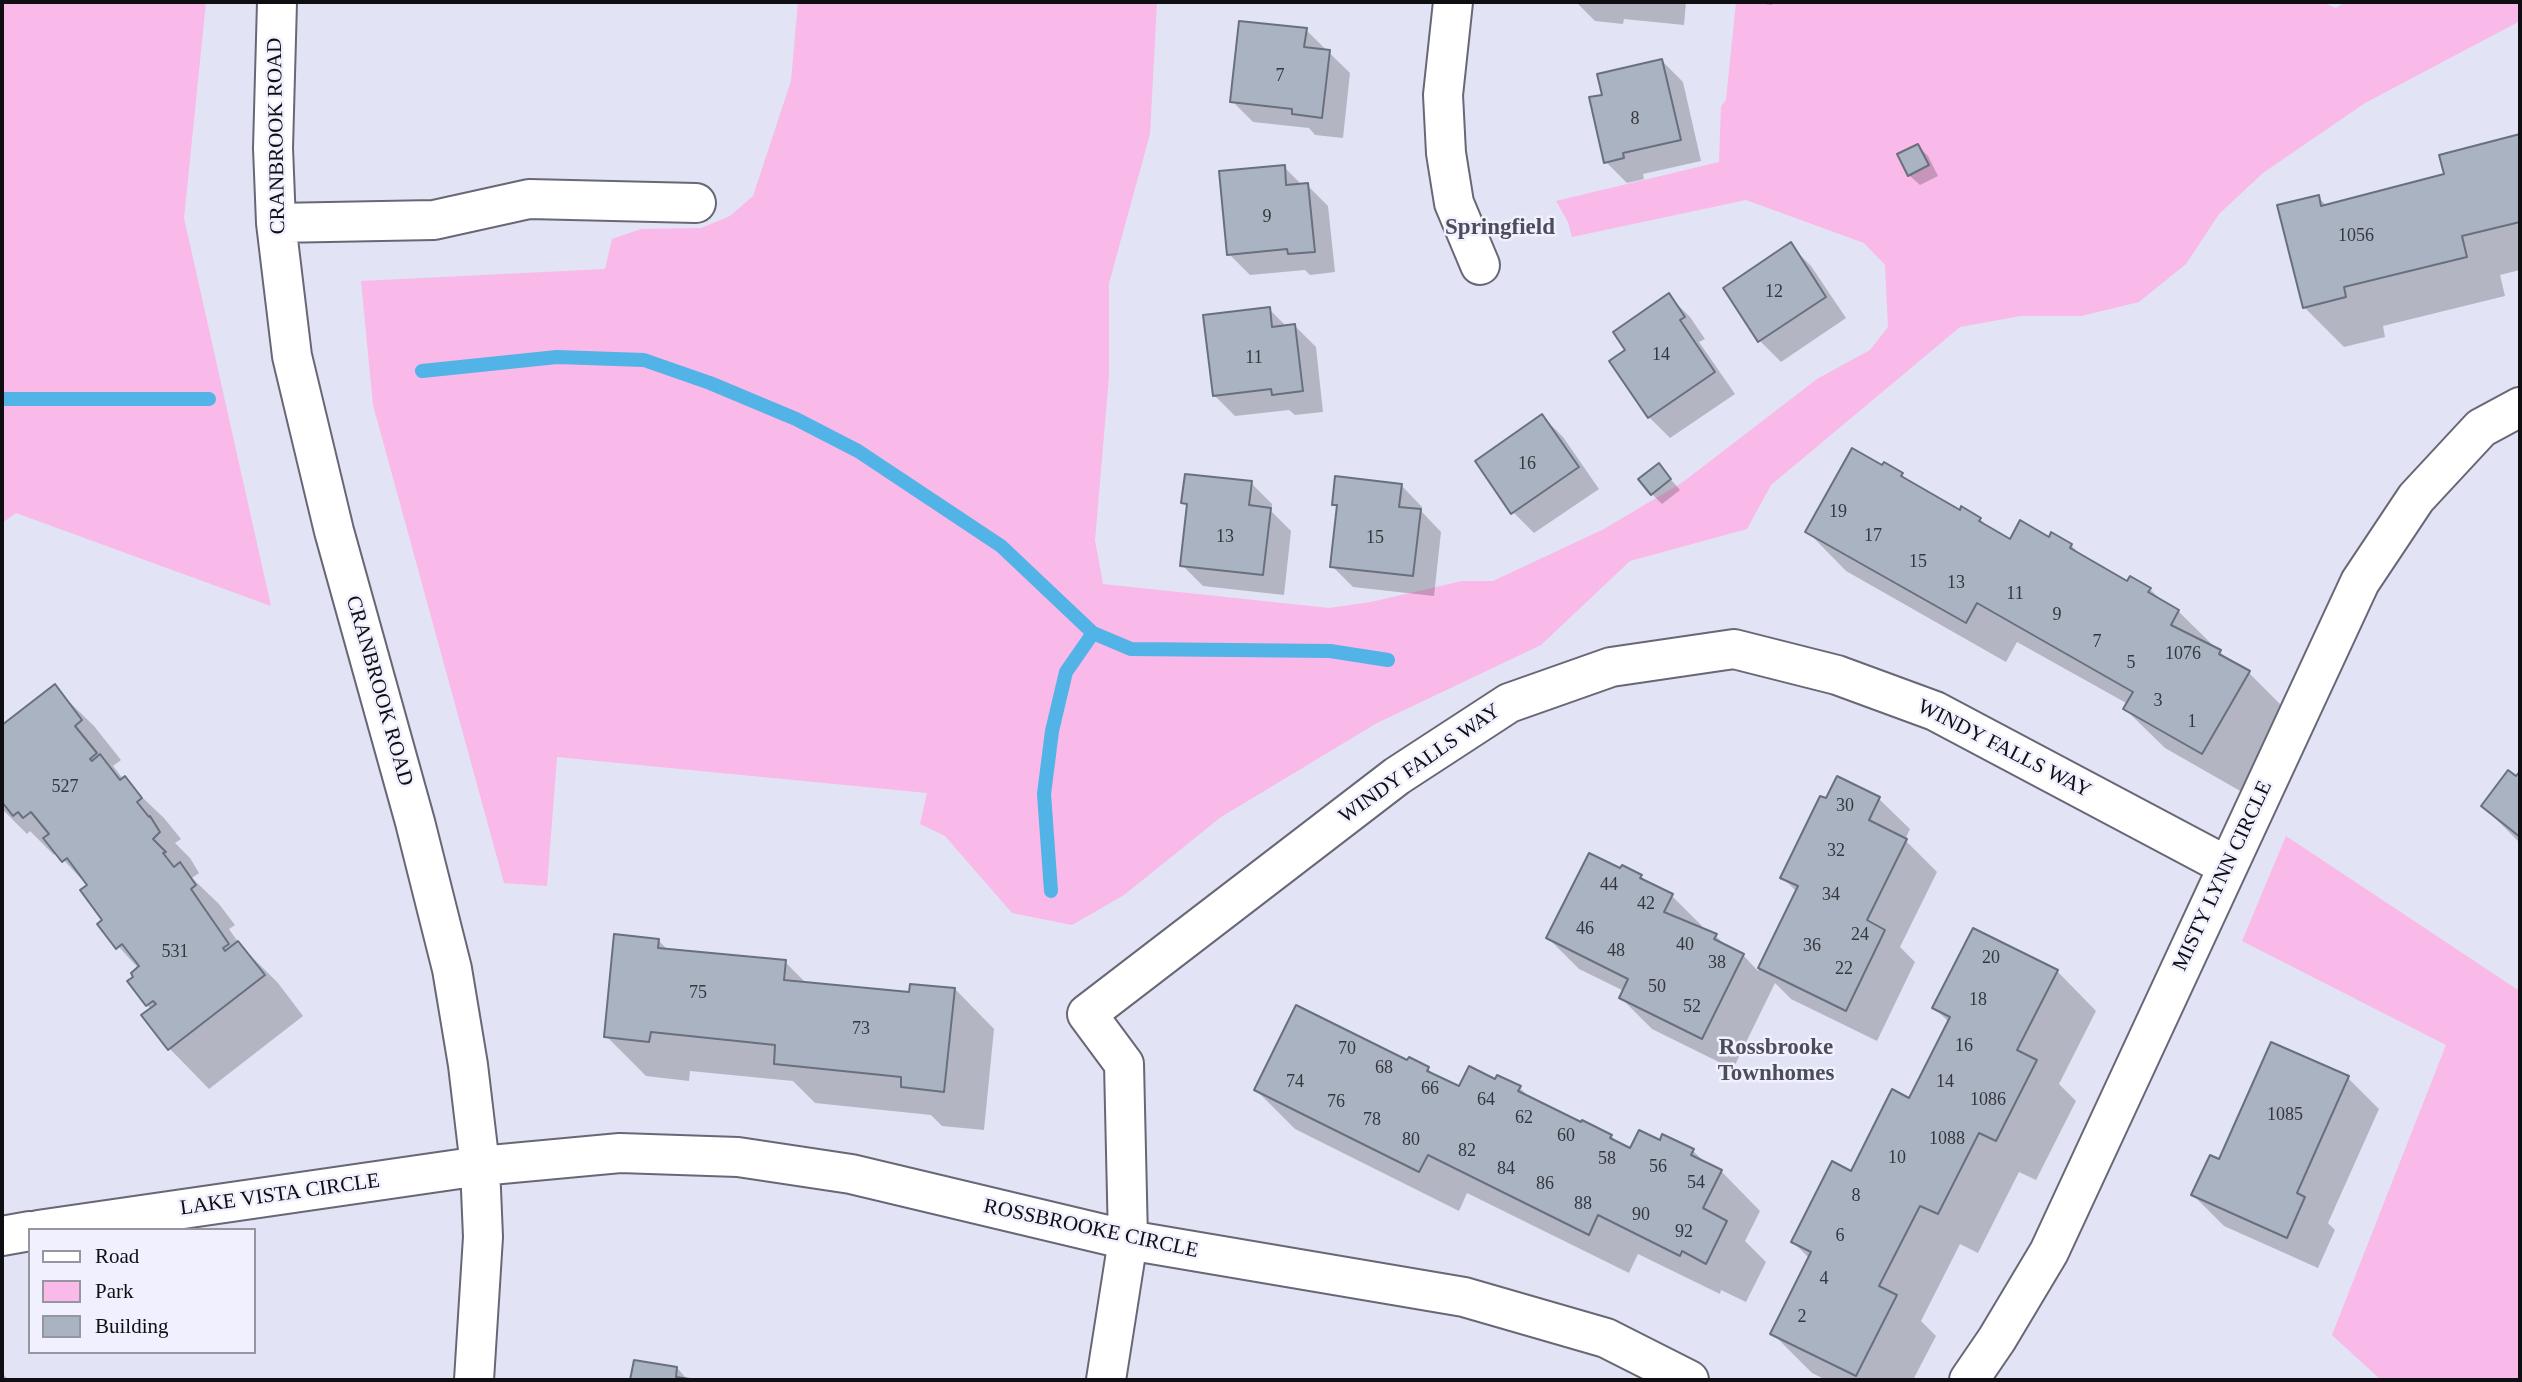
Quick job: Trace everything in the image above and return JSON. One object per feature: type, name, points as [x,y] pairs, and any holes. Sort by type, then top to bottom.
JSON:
[{"type":"street","name":"CRANBROOK ROAD","points":[[277,2],[273,148],[276,223],[292,356],[310,436],[415,822],[452,970],[468,1065],[480,1166],[483,1237],[474,1380]]},
{"type":"street","points":[[1453,2],[1444,95],[1446,153],[1454,203],[1480,265]]},
{"type":"street","points":[[276,223],[434,220],[529,199],[696,203]]},
{"type":"street","name":"MISTY LYNN CIRCLE","points":[[1969,1380],[2049,1252],[2360,582],[2416,498],[2481,428],[2520,407]]},
{"type":"street","name":"WINDY FALLS WAY","points":[[1106,1380],[1128,1240],[1124,1064],[1087,1014],[1396,776],[1509,703],[1611,667],[1734,649],[1837,675],[1936,711],[2227,866]]},
{"type":"street","name":"ROSSBROOKE CIRCLE","points":[[480,1166],[620,1153],[738,1157],[851,1174],[1128,1240],[1464,1297],[1606,1338],[1689,1380]]},
{"type":"street","name":"LAKE VISTA CIRCLE","points":[[52,1228],[480,1166]]},
{"type":"street","points":[[2,1236],[28,1231]]},
{"type":"green space","points":[[2,2],[206,2],[184,218],[271,606],[16,513],[2,523]]},
{"type":"green space","points":[[798,2],[1157,2],[1150,134],[1109,283],[1109,376],[1095,540],[1103,584],[1329,608],[1371,602],[1462,581],[1493,581],[1604,529],[1683,482],[1817,379],[1870,350],[1888,327],[1885,265],[1864,243],[1746,200],[1572,237],[1568,222],[1556,201],[1719,162],[1721,106],[1726,100],[1736,2],[2321,2],[2336,8],[2345,2],[2520,2],[2520,21],[2365,103],[2263,173],[2219,214],[2186,264],[2139,302],[2081,316],[2020,316],[1960,327],[1771,485],[1747,529],[1630,561],[1541,645],[1377,723],[1221,817],[1124,895],[1072,925],[1012,913],[945,836],[920,824],[927,793],[557,757],[547,886],[504,883],[373,405],[361,281],[605,269],[612,239],[641,229],[701,228],[730,216],[753,196],[791,81]]},
{"type":"green space","points":[[2286,836],[2518,990],[2520,1380],[2381,1380],[2332,1335],[2446,1045],[2242,941]]},
{"type":"building","points":[[1239,21],[1307,28],[1304,47],[1330,50],[1322,118],[1292,114],[1292,109],[1230,102]]},
{"type":"building","points":[[1662,59],[1681,140],[1623,153],[1624,158],[1604,163],[1589,97],[1602,95],[1597,74]]},
{"type":"building","points":[[2520,134],[2520,222],[2462,236],[2467,257],[2344,287],[2346,297],[2303,308],[2277,205],[2319,195],[2321,206],[2444,174],[2439,155]]},
{"type":"building","points":[[1918,144],[1929,165],[1908,176],[1897,154]]},
{"type":"building","points":[[1285,165],[1286,185],[1308,183],[1315,252],[1288,254],[1287,249],[1227,255],[1219,171]]},
{"type":"building","points":[[1791,242],[1826,297],[1758,342],[1723,288]]},
{"type":"building","points":[[1669,293],[1685,317],[1680,320],[1715,372],[1648,418],[1609,361],[1625,350],[1613,332]]},
{"type":"building","points":[[1270,307],[1272,327],[1295,324],[1303,391],[1272,395],[1271,389],[1213,396],[1203,315]]},
{"type":"building","points":[[1542,414],[1579,467],[1511,514],[1475,461]]},
{"type":"building","points":[[1852,448],[1882,465],[1884,462],[1903,473],[1901,476],[1960,510],[1961,506],[1981,518],[1979,521],[2010,539],[2020,520],[2049,537],[2051,532],[2072,544],[2070,548],[2127,581],[2130,576],[2151,588],[2148,592],[2179,610],[2171,625],[2221,650],[2219,654],[2250,671],[2202,754],[2123,709],[2133,692],[1977,603],[1966,623],[1805,532]]},
{"type":"building","points":[[1659,463],[1671,479],[1651,495],[1638,479]]},
{"type":"building","points":[[1185,474],[1252,481],[1249,505],[1271,508],[1263,575],[1180,566],[1187,504],[1181,503]]},
{"type":"building","points":[[1335,476],[1402,484],[1399,507],[1421,509],[1413,576],[1330,567],[1337,505],[1332,505]]},
{"type":"building","points":[[55,684],[82,720],[75,726],[97,753],[90,759],[92,761],[100,754],[120,780],[125,776],[142,798],[137,802],[160,832],[153,839],[166,852],[163,853],[174,867],[180,862],[196,885],[191,889],[229,944],[223,948],[225,951],[238,941],[265,975],[168,1050],[141,1015],[156,1004],[153,1001],[146,1006],[127,981],[133,977],[131,973],[139,966],[122,944],[116,949],[97,924],[102,920],[80,890],[87,885],[67,858],[62,862],[43,838],[49,834],[31,812],[23,818],[18,812],[13,816],[2,802],[2,725]]},
{"type":"building","points":[[2508,770],[2516,776],[2520,771],[2520,837],[2481,806]]},
{"type":"building","points":[[1837,776],[1880,797],[1869,820],[1907,839],[1867,920],[1885,930],[1846,1011],[1758,968],[1798,886],[1780,878],[1820,796],[1826,798]]},
{"type":"building","points":[[1589,853],[1620,868],[1622,865],[1642,875],[1640,878],[1673,894],[1664,912],[1717,934],[1714,939],[1744,954],[1702,1039],[1619,998],[1628,979],[1546,938]]},
{"type":"building","points":[[1973,928],[2058,970],[2017,1050],[2037,1060],[1996,1141],[1979,1133],[1938,1214],[1920,1206],[1879,1286],[1897,1295],[1856,1376],[1770,1334],[1811,1252],[1791,1242],[1832,1161],[1851,1171],[1892,1089],[1909,1098],[1950,1017],[1932,1008]]},
{"type":"building","points":[[614,934],[659,939],[658,948],[786,960],[784,980],[909,992],[910,984],[955,988],[944,1092],[901,1087],[901,1077],[774,1064],[775,1045],[651,1032],[649,1042],[604,1037]]},
{"type":"building","points":[[1296,1005],[1407,1060],[1409,1057],[1429,1067],[1427,1071],[1459,1086],[1469,1066],[1495,1079],[1497,1075],[1521,1086],[1518,1091],[1612,1135],[1610,1138],[1630,1148],[1639,1130],[1660,1140],[1662,1134],[1694,1149],[1691,1155],[1722,1170],[1703,1208],[1727,1221],[1706,1264],[1682,1251],[1680,1256],[1598,1215],[1589,1235],[1428,1155],[1419,1172],[1254,1090]]},
{"type":"building","points":[[2271,1042],[2349,1076],[2297,1193],[2305,1197],[2287,1238],[2191,1195],[2210,1155],[2219,1159]]},
{"type":"building","points":[[634,1360],[677,1367],[676,1377],[697,1380],[630,1380]]},
{"type":"waterway","points":[[422,371],[557,357],[644,360],[710,383],[796,419],[858,451],[1001,546],[1093,633],[1131,649],[1330,651],[1388,660]]},
{"type":"waterway","points":[[2,399],[209,399]]},
{"type":"waterway","points":[[1051,891],[1044,794],[1052,731],[1066,672],[1093,633]]},
{"type":"district","name":"Springfield","points":[[1500,228]]},
{"type":"district","name":"Rossbrooke Townhomes","points":[[1776,1061]]}]
